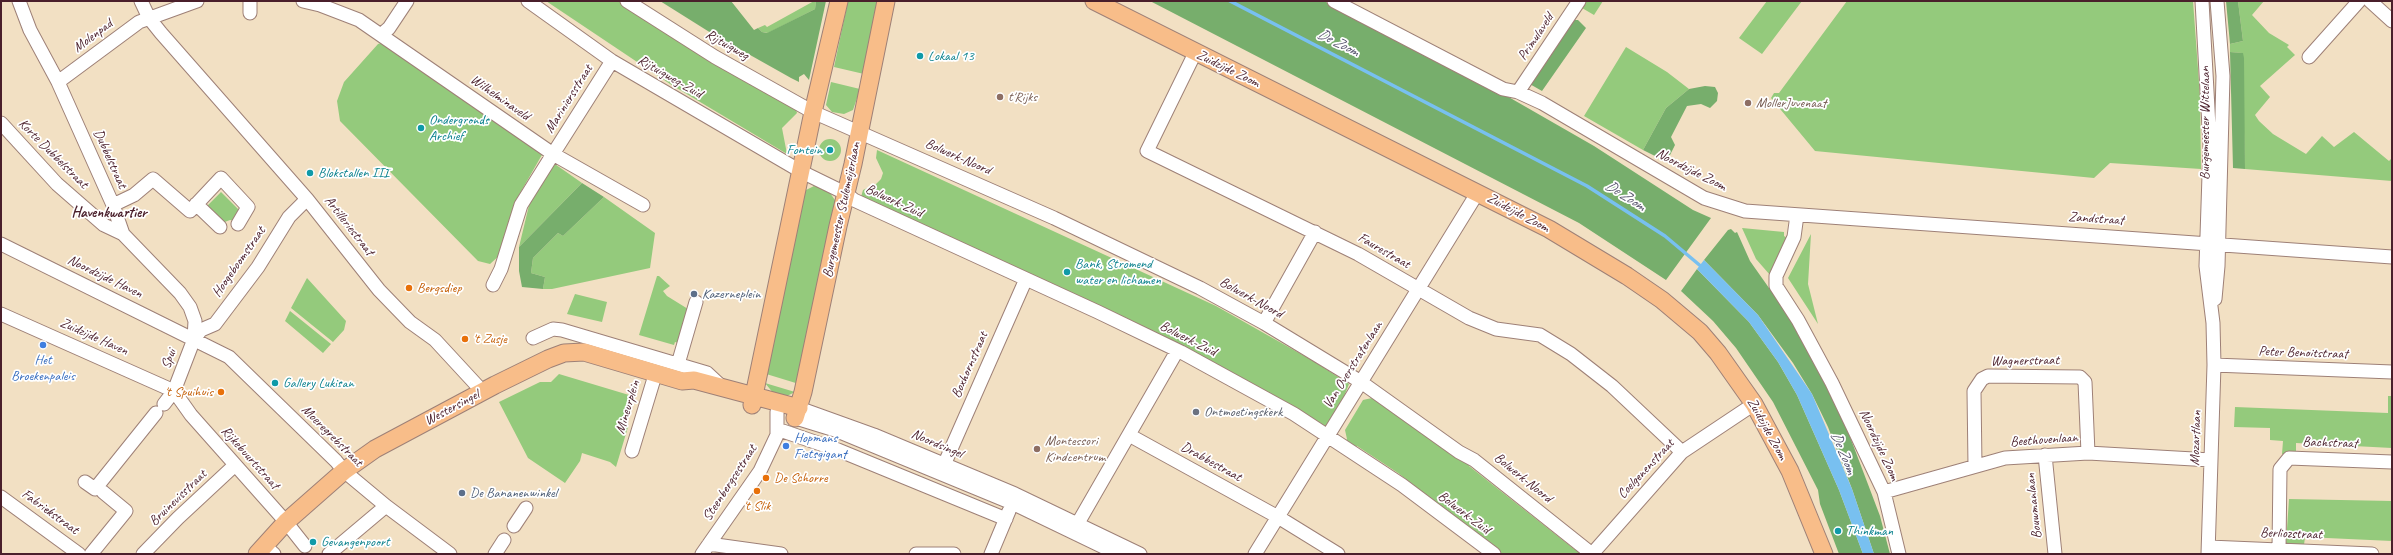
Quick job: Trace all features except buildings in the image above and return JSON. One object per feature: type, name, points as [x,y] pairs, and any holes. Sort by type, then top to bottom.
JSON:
[{"type":"main road","points":[[753,400],[802,172],[813,112],[839,1]]},
{"type":"main road","name":"Burgemeester Stulemeijerlaan","points":[[797,413],[859,132],[886,1]]},
{"type":"main road","name":"Zuidzijde Zoom","points":[[1094,1],[1195,53],[1478,192],[1556,233],[1627,276],[1668,304],[1700,332],[1718,353],[1754,404],[1790,471],[1824,554]]},
{"type":"main road","name":"Westersingel","points":[[265,551],[286,522],[344,471],[375,449],[483,392],[548,359],[564,353],[584,352],[656,372],[682,381],[694,380],[722,387],[753,400]]},
{"type":"main road","name":"Westersingel","points":[[682,381],[689,388],[753,400],[797,413]]},
{"type":"street","name":"Dubbelstraat","points":[[19,1],[30,30],[58,82],[113,205],[123,234],[180,293],[190,307],[195,321],[194,339]]},
{"type":"street","name":"Artilleriestraat","points":[[141,1],[149,18],[307,199],[379,290],[410,322],[435,340],[483,392]]},
{"type":"street","points":[[149,18],[197,1]]},
{"type":"street","name":"Wilhelminaveld","points":[[303,1],[320,5],[359,20],[553,154],[643,205]]},
{"type":"street","points":[[381,35],[389,28],[407,1]]},
{"type":"street","name":"Rijtuigweg-Zuid","points":[[528,1],[612,61],[774,154],[802,172]]},
{"type":"street","name":"Rijtuigweg","points":[[627,1],[714,57],[813,112],[859,132]]},
{"type":"street","name":"Noordzijde Zoom","points":[[1334,1],[1503,89],[1518,92],[1704,198],[1745,211],[1797,215],[1794,237],[1776,276],[1776,286],[1798,320],[1829,377],[1884,492],[1899,554]]},
{"type":"street","name":"Primulaveld","points":[[1518,92],[1579,1]]},
{"type":"street","name":"Burgemeester Wittelaan","points":[[2202,1],[2210,145],[2213,244]]},
{"type":"street","name":"Burgemeester Wittelaan","points":[[2213,244],[2223,76],[2217,1]]},
{"type":"street","points":[[2309,57],[2359,1]]},
{"type":"street","points":[[2370,1],[2392,21]]},
{"type":"street","name":"Molenpad","points":[[58,82],[139,22],[149,18]]},
{"type":"street","name":"Faurestraat","points":[[1195,53],[1147,151],[1358,254],[1469,318],[1496,329],[1540,335],[1571,354],[1612,386],[1682,452]]},
{"type":"street","name":"Mariniersstraat","points":[[553,154],[612,61]]},
{"type":"street","name":"Korte Dubbelstraat","points":[[1,123],[57,184],[104,225],[123,234]]},
{"type":"street","name":"Bolwerk-Noord","points":[[859,132],[1054,218],[1200,288],[1264,323],[1361,382],[1459,452],[1474,460],[1592,554]]},
{"type":"street","points":[[493,285],[501,269],[521,205],[553,154]]},
{"type":"street","name":"Bolwerk-Zuid","points":[[802,172],[845,193],[854,200],[1026,279],[1177,351],[1294,414],[1402,485],[1484,552]]},
{"type":"street","points":[[113,205],[134,195],[153,179],[190,211],[221,178],[248,207],[238,224]]},
{"type":"street","name":"Van Overstratenlaan","points":[[1255,554],[1478,192]]},
{"type":"street","name":"Hoogeboomstraat","points":[[194,339],[201,330],[215,324],[258,267],[289,217],[307,199]]},
{"type":"street","points":[[196,204],[220,227]]},
{"type":"street","name":"Zandstraat","points":[[1797,215],[2392,258]]},
{"type":"street","points":[[1264,323],[1315,232]]},
{"type":"street","name":"Noordzijde Haven","points":[[1,244],[194,339]]},
{"type":"street","name":"Mozartlaan","points":[[2208,550],[2214,365],[2213,323],[2206,266],[2213,244]]},
{"type":"street","name":"Boxhornstraat","points":[[944,465],[1026,279]]},
{"type":"street","points":[[678,364],[696,302]]},
{"type":"street","name":"Zuidzijde Haven","points":[[1,314],[174,391]]},
{"type":"street","name":"Westersingel","points":[[533,338],[553,329],[562,330],[707,373],[722,387]]},
{"type":"street","name":"Spui","points":[[174,391],[194,339]]},
{"type":"street","name":"Moeregrebstraat","points":[[194,339],[229,356],[336,461],[344,471],[386,506],[450,554]]},
{"type":"street","points":[[1078,523],[1177,351]]},
{"type":"street","name":"Peter Benoitstraat","points":[[2214,365],[2392,372]]},
{"type":"street","name":"Mineurplein","points":[[632,450],[656,372]]},
{"type":"street","name":"Wagnerstraat","points":[[1975,466],[1974,391],[1982,379],[1988,376],[2080,377],[2085,382],[2088,453]]},
{"type":"street","points":[[85,482],[95,489],[174,391]]},
{"type":"street","name":"Rijkebuurtstraat","points":[[174,391],[191,415],[286,522],[305,546]]},
{"type":"street","name":"Coelgenenstraat","points":[[1592,554],[1682,452],[1754,404]]},
{"type":"street","name":"Steenbergsestraat","points":[[706,549],[760,471],[772,447],[778,429],[778,407]]},
{"type":"street","name":"Noordsingel","points":[[797,413],[874,435],[944,465],[1059,520],[1118,554]]},
{"type":"street","name":"Noordsingel","points":[[797,413],[835,430],[1014,498]]},
{"type":"street","points":[[778,429],[838,450],[1006,519]]},
{"type":"street","name":"Drabbestraat","points":[[1129,435],[1278,517],[1338,554]]},
{"type":"street","name":"Beethovenlaan","points":[[1884,492],[2005,458],[2088,453],[2211,460]]},
{"type":"street","name":"Bouwmanlaan","points":[[2045,455],[2055,554]]},
{"type":"street","name":"Bachstraat","points":[[2279,549],[2280,470],[2289,458],[2392,462]]},
{"type":"street","name":"Bruinevisstraat","points":[[143,554],[178,518],[235,465]]},
{"type":"street","points":[[91,554],[126,511],[103,492]]},
{"type":"street","name":"Fabriekstraat","points":[[1,497],[79,554]]},
{"type":"street","points":[[991,554],[1014,498]]},
{"type":"street","points":[[329,554],[386,506]]},
{"type":"street","points":[[514,526],[526,508]]},
{"type":"street","name":"Noordsingel","points":[[1059,520],[1078,523],[1140,554]]},
{"type":"street","points":[[495,554],[504,540]]},
{"type":"street","points":[[706,549],[781,554]]},
{"type":"street","name":"Berliozstraat","points":[[2208,550],[2279,549],[2372,554]]},
{"type":"street","points":[[916,554],[954,554]]},
{"type":"green space","points":[[546,1],[620,1],[697,50],[795,106],[797,113],[782,128],[787,154],[670,84]]},
{"type":"green space","points":[[660,1],[731,1],[754,30],[758,28],[762,32],[767,33],[815,9],[816,1],[826,1],[809,80],[804,74],[799,77],[799,82],[791,78],[711,33]]},
{"type":"green space","points":[[816,1],[815,9],[768,33],[762,32],[758,28],[765,25],[767,27]]},
{"type":"green space","points":[[848,1],[879,1],[864,74],[834,67]]},
{"type":"green space","points":[[1150,1],[1324,1],[1465,72],[1594,146],[1693,210],[1711,218],[1666,280],[1579,223]]},
{"type":"green space","points":[[1586,1],[1603,1],[1594,15],[1582,8]]},
{"type":"green space","points":[[1767,1],[1802,1],[1762,54],[1739,38]]},
{"type":"green space","points":[[1847,1],[2193,1],[2200,96],[2201,169],[2110,163],[2094,178],[1815,151],[1771,98],[1774,93],[1779,93]]},
{"type":"green space","points":[[2226,1],[2238,1],[2243,41],[2230,44]]},
{"type":"green space","points":[[2238,1],[2264,1],[2252,15],[2269,33],[2289,45],[2287,47],[2295,55],[2260,86],[2270,97],[2255,115],[2259,121],[2273,134],[2306,154],[2322,136],[2334,147],[2354,132],[2389,161],[2392,158],[2392,181],[2245,169],[2242,53],[2230,52],[2230,44],[2243,41]]},
{"type":"green space","points":[[1573,20],[1578,20],[1586,28],[1542,91],[1528,83]]},
{"type":"green space","points":[[384,42],[543,153],[515,202],[501,254],[490,264],[478,261],[340,121],[337,101],[344,82],[378,44]]},
{"type":"green space","points":[[1626,47],[1667,72],[1689,89],[1666,108],[1643,150],[1584,116]]},
{"type":"green space","points":[[2230,52],[2243,53],[2244,58],[2245,169],[2233,168]]},
{"type":"green space","points":[[831,82],[860,89],[853,110],[844,114],[832,112],[826,105]]},
{"type":"green space","points":[[1705,86],[1715,87],[1718,93],[1717,101],[1710,108],[1701,104],[1687,106],[1671,137],[1675,145],[1670,155],[1659,158],[1643,150],[1666,108],[1689,89]]},
{"type":"green space","points":[[830,139],[838,142],[841,150],[838,158],[830,161],[822,158],[819,150],[822,142]]},
{"type":"green space","points":[[877,150],[1216,306],[1315,362],[1349,384],[1343,399],[1325,427],[1118,315],[861,197],[863,190],[876,184],[881,179],[883,173],[876,158]]},
{"type":"green space","points":[[552,162],[582,183],[519,247],[530,201]]},
{"type":"green space","points":[[582,183],[604,197],[563,236],[558,233],[533,258],[531,273],[545,277],[543,289],[522,287],[519,271],[519,247]]},
{"type":"green space","points":[[814,186],[828,190],[839,206],[799,384],[763,373],[800,193]]},
{"type":"green space","points":[[221,192],[242,213],[235,221],[230,220],[222,223],[206,207]]},
{"type":"green space","points":[[604,197],[655,233],[650,268],[552,289],[543,289],[545,277],[531,273],[533,258],[558,233],[563,236]]},
{"type":"green space","points":[[1742,228],[1784,232],[1784,236],[1787,238],[1770,275],[1756,259]]},
{"type":"green space","points":[[1731,229],[1735,233],[1737,232],[1750,261],[1793,322],[1844,421],[1880,516],[1890,554],[1874,554],[1852,489],[1828,427],[1812,394],[1793,363],[1758,315],[1704,260],[1728,230]]},
{"type":"green space","points":[[1811,234],[1808,284],[1818,324],[1788,278]]},
{"type":"green space","points":[[1697,269],[1749,322],[1778,362],[1797,395],[1839,490],[1863,554],[1839,554],[1820,504],[1818,490],[1773,402],[1736,348],[1713,321],[1681,291]]},
{"type":"green space","points":[[657,276],[659,276],[670,286],[663,291],[667,296],[688,309],[678,343],[675,342],[674,345],[639,335]]},
{"type":"green space","points":[[307,278],[346,321],[344,330],[333,342],[291,308]]},
{"type":"green space","points":[[575,294],[607,302],[602,322],[567,314]]},
{"type":"green space","points":[[290,311],[331,344],[323,353],[285,321]]},
{"type":"green space","points":[[559,374],[629,395],[623,417],[628,427],[616,467],[610,462],[582,453],[580,461],[565,483],[528,458],[499,402],[540,382],[551,382]]},
{"type":"green space","points":[[765,383],[795,392],[785,397],[774,394]]},
{"type":"green space","points":[[1375,395],[1471,463],[1469,466],[1574,549],[1577,547],[1585,554],[1502,554],[1398,473],[1357,446],[1354,448],[1345,442],[1347,439],[1345,430],[1363,400],[1372,398]]},
{"type":"green space","points":[[2388,396],[2392,396],[2392,448],[2296,443],[2296,455],[2282,454],[2283,441],[2270,440],[2270,428],[2234,427],[2235,407],[2388,413]]},
{"type":"green space","points":[[2289,499],[2392,501],[2392,541],[2305,537],[2304,545],[2286,544]]},
{"type":"water","points":[[1704,260],[1758,315],[1812,394],[1852,489],[1874,554],[1863,554],[1839,490],[1797,395],[1778,362],[1749,322],[1697,269]]},
{"type":"waterway","name":"De Zoom","points":[[1230,1],[1587,186],[1665,236],[1703,268]]},
{"type":"place","name":"Lokaal 13","points":[[920,56]]},
{"type":"place","name":"t'Rijks","points":[[1000,97]]},
{"type":"place","name":"MollerJuvenaat","points":[[1748,103]]},
{"type":"place","name":"Ondergronds Archief","points":[[421,128]]},
{"type":"place","name":"Fontein","points":[[830,150]]},
{"type":"place","name":"Blokstallen III","points":[[310,173]]},
{"type":"place","name":"Bank, Stromend water en lichamen","points":[[1067,272]]},
{"type":"place","name":"Bergsdiep","points":[[409,288]]},
{"type":"place","name":"Kazerneplein","points":[[694,294]]},
{"type":"place","name":"'t Zusje","points":[[465,339]]},
{"type":"place","name":"Het Broekenpaleis","points":[[43,345]]},
{"type":"place","name":"Gallery Lukisan","points":[[275,383]]},
{"type":"place","name":"'t Spuihuis","points":[[221,392]]},
{"type":"place","name":"Ontmoetingskerk","points":[[1196,412]]},
{"type":"place","name":"Hopmans Fietsgigant","points":[[786,446]]},
{"type":"place","name":"Montessori Kindcentrum","points":[[1037,449]]},
{"type":"place","name":"De Schorre","points":[[766,478]]},
{"type":"place","name":"'t Slik","points":[[757,491]]},
{"type":"place","name":"De Bananenwinkel","points":[[462,493]]},
{"type":"place","name":"Thinkman","points":[[1838,531]]},
{"type":"place","name":"Gevangenpoort","points":[[313,542]]},
{"type":"district","name":"Havenkwartier","points":[[109,213]]}]
